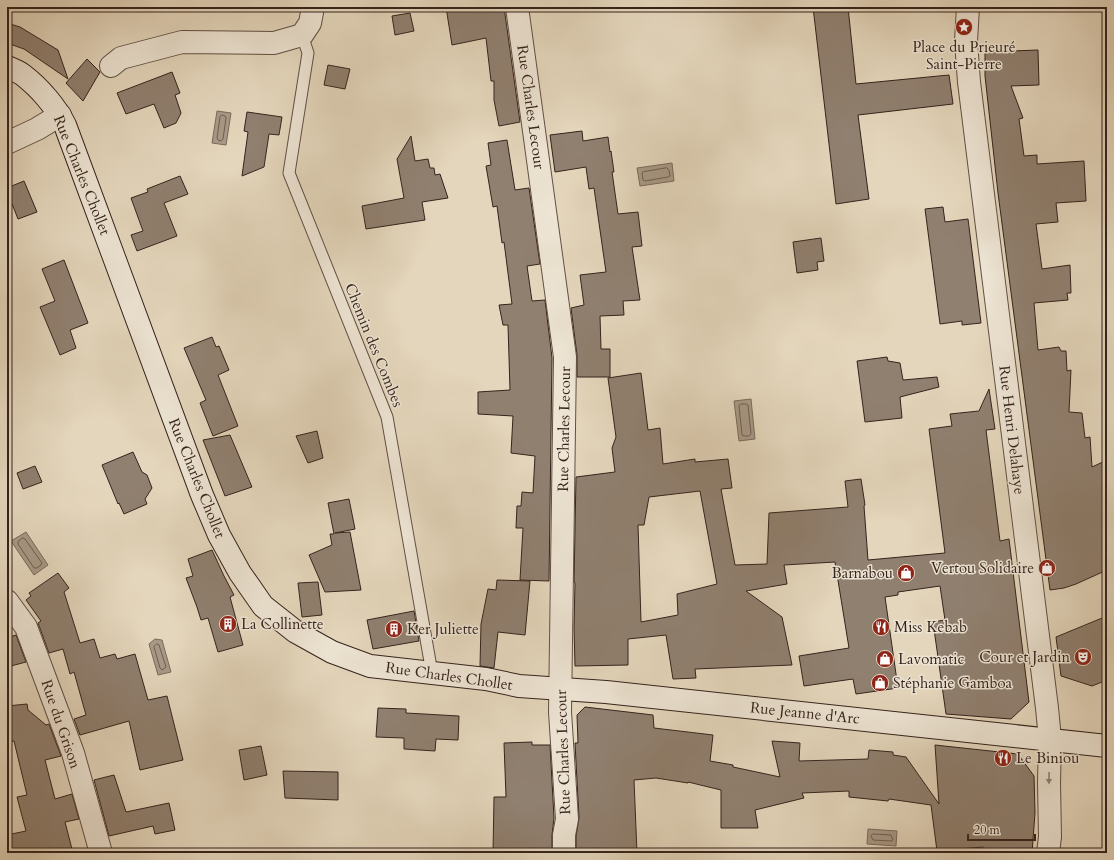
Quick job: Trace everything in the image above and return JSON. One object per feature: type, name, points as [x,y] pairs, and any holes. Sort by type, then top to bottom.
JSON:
[{"type":"street","points":[[111,66],[121,58],[182,42],[274,43],[302,36],[310,23],[313,7]]},
{"type":"street","name":"Rue Charles Lecour","points":[[517,7],[565,357],[560,689],[560,719],[567,819],[564,835],[564,853]]},
{"type":"street","name":"Rue Henri Delahaye","points":[[968,7],[966,41],[969,82],[1050,739],[1050,837],[1048,853]]},
{"type":"street","name":"Rue Charles Chollet","points":[[7,67],[23,75],[41,92],[60,115],[202,496],[219,535],[240,573],[263,606],[296,632],[332,652],[370,666],[486,679],[519,686],[560,689]]},
{"type":"street","points":[[7,143],[37,129],[60,115]]},
{"type":"street","name":"Rue du Grison","points":[[7,601],[26,627],[70,745],[101,853]]},
{"type":"street","name":"Rue Jeanne d'Arc","points":[[560,689],[606,692],[1050,739],[1091,746],[1107,746]]},
{"type":"lane","name":"Chemin des Combes","points":[[302,36],[308,53],[289,173],[387,417],[432,673]]},
{"type":"water","points":[[217,111],[231,113],[226,145],[212,143]]},
{"type":"water","points":[[672,163],[674,181],[640,186],[637,168]]},
{"type":"water","points":[[751,399],[755,439],[739,441],[734,401]]},
{"type":"water","points":[[26,532],[48,565],[34,575],[11,541]]},
{"type":"water","points":[[155,639],[162,640],[171,672],[158,675],[149,644]]},
{"type":"water","points":[[868,829],[897,831],[896,846],[867,844]]},
{"type":"building","points":[[446,7],[504,7],[520,122],[499,126],[494,100],[494,81],[491,81],[486,38],[452,45]]},
{"type":"building","points":[[813,7],[848,7],[856,84],[949,75],[953,104],[858,115],[869,199],[836,204]]},
{"type":"building","points":[[410,13],[414,31],[395,35],[392,16]]},
{"type":"building","points":[[7,23],[20,27],[58,50],[68,79],[24,49],[7,43]]},
{"type":"building","points":[[1038,50],[1039,85],[1011,86],[1023,118],[1019,119],[1024,156],[1037,155],[1037,164],[1084,161],[1086,201],[1056,203],[1058,222],[1036,224],[1042,269],[1070,265],[1071,293],[1067,293],[1068,300],[1034,303],[1038,350],[1059,347],[1061,351],[1066,351],[1067,371],[1071,370],[1069,412],[1082,413],[1085,438],[1090,437],[1092,467],[1107,460],[1107,570],[1076,584],[1050,590],[998,193],[985,76],[985,52]]},
{"type":"building","points":[[87,59],[100,72],[83,101],[66,83]]},
{"type":"building","points":[[328,65],[350,69],[345,89],[324,85]]},
{"type":"building","points":[[172,72],[180,93],[175,95],[181,113],[176,123],[164,128],[154,104],[126,114],[117,93]]},
{"type":"building","points":[[247,112],[282,117],[279,135],[269,134],[264,167],[242,176],[248,132],[244,131]]},
{"type":"building","points":[[582,131],[583,141],[608,137],[614,172],[612,172],[618,214],[638,212],[642,246],[632,247],[640,300],[623,301],[624,315],[600,316],[601,349],[610,349],[610,377],[577,377],[577,355],[571,308],[584,305],[580,275],[606,272],[594,188],[589,189],[586,167],[555,172],[550,135]]},
{"type":"building","points":[[411,136],[415,161],[428,159],[430,168],[434,168],[435,175],[440,174],[448,198],[422,202],[425,220],[366,229],[362,206],[404,198],[397,159]]},
{"type":"building","points":[[507,140],[515,190],[529,188],[540,264],[527,266],[532,301],[545,300],[552,358],[549,581],[520,580],[523,528],[516,528],[517,506],[521,506],[522,492],[533,493],[535,456],[511,453],[513,416],[478,414],[478,392],[510,390],[508,325],[503,325],[499,305],[512,304],[504,242],[502,243],[497,206],[493,207],[486,166],[491,165],[488,143]]},
{"type":"building","points":[[180,176],[188,194],[164,203],[177,236],[137,251],[131,235],[143,231],[131,198],[148,192],[147,189]]},
{"type":"building","points":[[24,181],[37,212],[18,219],[7,188]]},
{"type":"building","points":[[943,207],[945,222],[968,219],[981,323],[962,325],[962,321],[940,324],[925,209]]},
{"type":"building","points":[[821,238],[824,261],[817,262],[818,270],[797,273],[793,242]]},
{"type":"building","points":[[64,260],[88,323],[70,330],[76,348],[60,355],[40,307],[55,301],[42,269]]},
{"type":"building","points":[[212,337],[216,347],[219,346],[229,370],[218,375],[238,426],[213,436],[200,403],[206,400],[184,348]]},
{"type":"building","points":[[887,357],[888,361],[900,363],[903,380],[937,377],[939,387],[900,397],[902,418],[865,422],[857,361]]},
{"type":"building","points":[[641,373],[648,430],[660,428],[663,464],[695,459],[695,462],[728,459],[732,488],[721,489],[735,565],[767,564],[769,513],[848,507],[845,481],[861,479],[865,505],[868,560],[945,553],[929,429],[952,426],[950,414],[979,411],[989,389],[995,429],[986,430],[1000,541],[1009,539],[1029,702],[1011,719],[946,714],[933,622],[945,620],[940,586],[898,592],[898,595],[885,597],[898,688],[856,694],[853,679],[804,686],[799,656],[849,648],[835,562],[784,565],[787,584],[746,591],[782,617],[792,665],[695,669],[696,678],[673,679],[666,635],[628,639],[628,665],[575,666],[574,582],[576,477],[615,472],[612,448],[616,437],[608,378]],"holes":[[[700,491],[717,584],[677,594],[678,615],[641,622],[638,525],[644,525],[649,497]]]},
{"type":"building","points":[[317,431],[323,458],[308,463],[296,436]]},
{"type":"building","points":[[230,435],[252,487],[225,496],[203,440]]},
{"type":"building","points":[[133,452],[142,472],[147,475],[152,488],[145,499],[147,504],[124,514],[119,503],[118,504],[102,465]]},
{"type":"building","points":[[35,466],[42,482],[23,489],[17,473]]},
{"type":"building","points":[[349,499],[355,529],[335,533],[350,532],[361,590],[325,592],[309,555],[332,545],[330,534],[334,534],[328,503]]},
{"type":"building","points":[[212,550],[234,595],[230,597],[243,645],[218,652],[208,618],[201,620],[186,578],[193,576],[188,559]]},
{"type":"building","points":[[58,573],[69,588],[64,592],[80,643],[94,639],[100,658],[115,654],[117,659],[135,654],[148,700],[167,696],[183,760],[140,770],[129,721],[80,735],[74,719],[86,715],[74,672],[70,674],[63,649],[49,653],[38,623],[41,621],[26,600],[31,596],[29,593]]},
{"type":"building","points":[[497,580],[530,581],[525,635],[498,632],[494,668],[480,666],[481,624],[488,589],[496,590]]},
{"type":"building","points":[[318,582],[322,615],[302,617],[298,583]]},
{"type":"building","name":"Ker Juliette","points":[[414,611],[419,641],[373,649],[367,620]]},
{"type":"building","name":"Cour et Jardin","points":[[1107,616],[1107,680],[1092,686],[1061,676],[1056,637]]},
{"type":"building","points":[[16,635],[26,662],[7,667],[7,638]]},
{"type":"building","points":[[27,704],[28,710],[46,725],[49,724],[61,756],[45,760],[55,799],[72,794],[79,819],[65,822],[73,853],[11,853],[7,835],[26,831],[17,797],[27,795],[14,741],[7,742],[7,706]]},
{"type":"building","points":[[585,707],[653,715],[654,728],[713,735],[710,761],[733,765],[733,767],[780,777],[772,741],[800,743],[799,761],[868,759],[869,750],[893,752],[893,755],[906,757],[939,804],[935,745],[1018,754],[1034,776],[1035,813],[1032,853],[983,853],[983,847],[937,851],[931,805],[889,799],[888,801],[849,797],[849,791],[802,793],[804,798],[755,810],[758,828],[721,828],[721,790],[688,782],[656,778],[634,780],[637,853],[576,853],[576,836],[579,818],[575,743],[578,743],[577,715]]},
{"type":"building","points":[[378,708],[406,709],[406,713],[459,716],[458,740],[436,739],[435,751],[404,749],[404,738],[376,737]]},
{"type":"building","points":[[532,742],[532,745],[550,745],[554,818],[552,853],[493,853],[494,797],[506,797],[504,743]]},
{"type":"building","points":[[261,746],[267,775],[244,780],[239,750]]},
{"type":"building","points":[[283,771],[338,772],[338,800],[285,798]]},
{"type":"building","points":[[114,775],[126,812],[169,803],[175,830],[155,834],[153,826],[109,836],[94,780]]},
{"type":"place","name":"Place du Prieuré Saint-Pierre","points":[[964,27]]},
{"type":"place","name":"Vertou Solidaire","points":[[1047,568]]},
{"type":"place","name":"Barnabou","points":[[906,573]]},
{"type":"place","name":"La Collinette","points":[[228,624]]},
{"type":"place","name":"Miss Kebab","points":[[881,627]]},
{"type":"place","name":"Ker Juliette","points":[[394,629]]},
{"type":"place","name":"Cour et Jardin","points":[[1083,657]]},
{"type":"place","name":"Lavomatic","points":[[885,659]]},
{"type":"place","name":"Stéphanie Gamboa","points":[[880,683]]},
{"type":"place","name":"Le Biniou","points":[[1003,758]]}]
